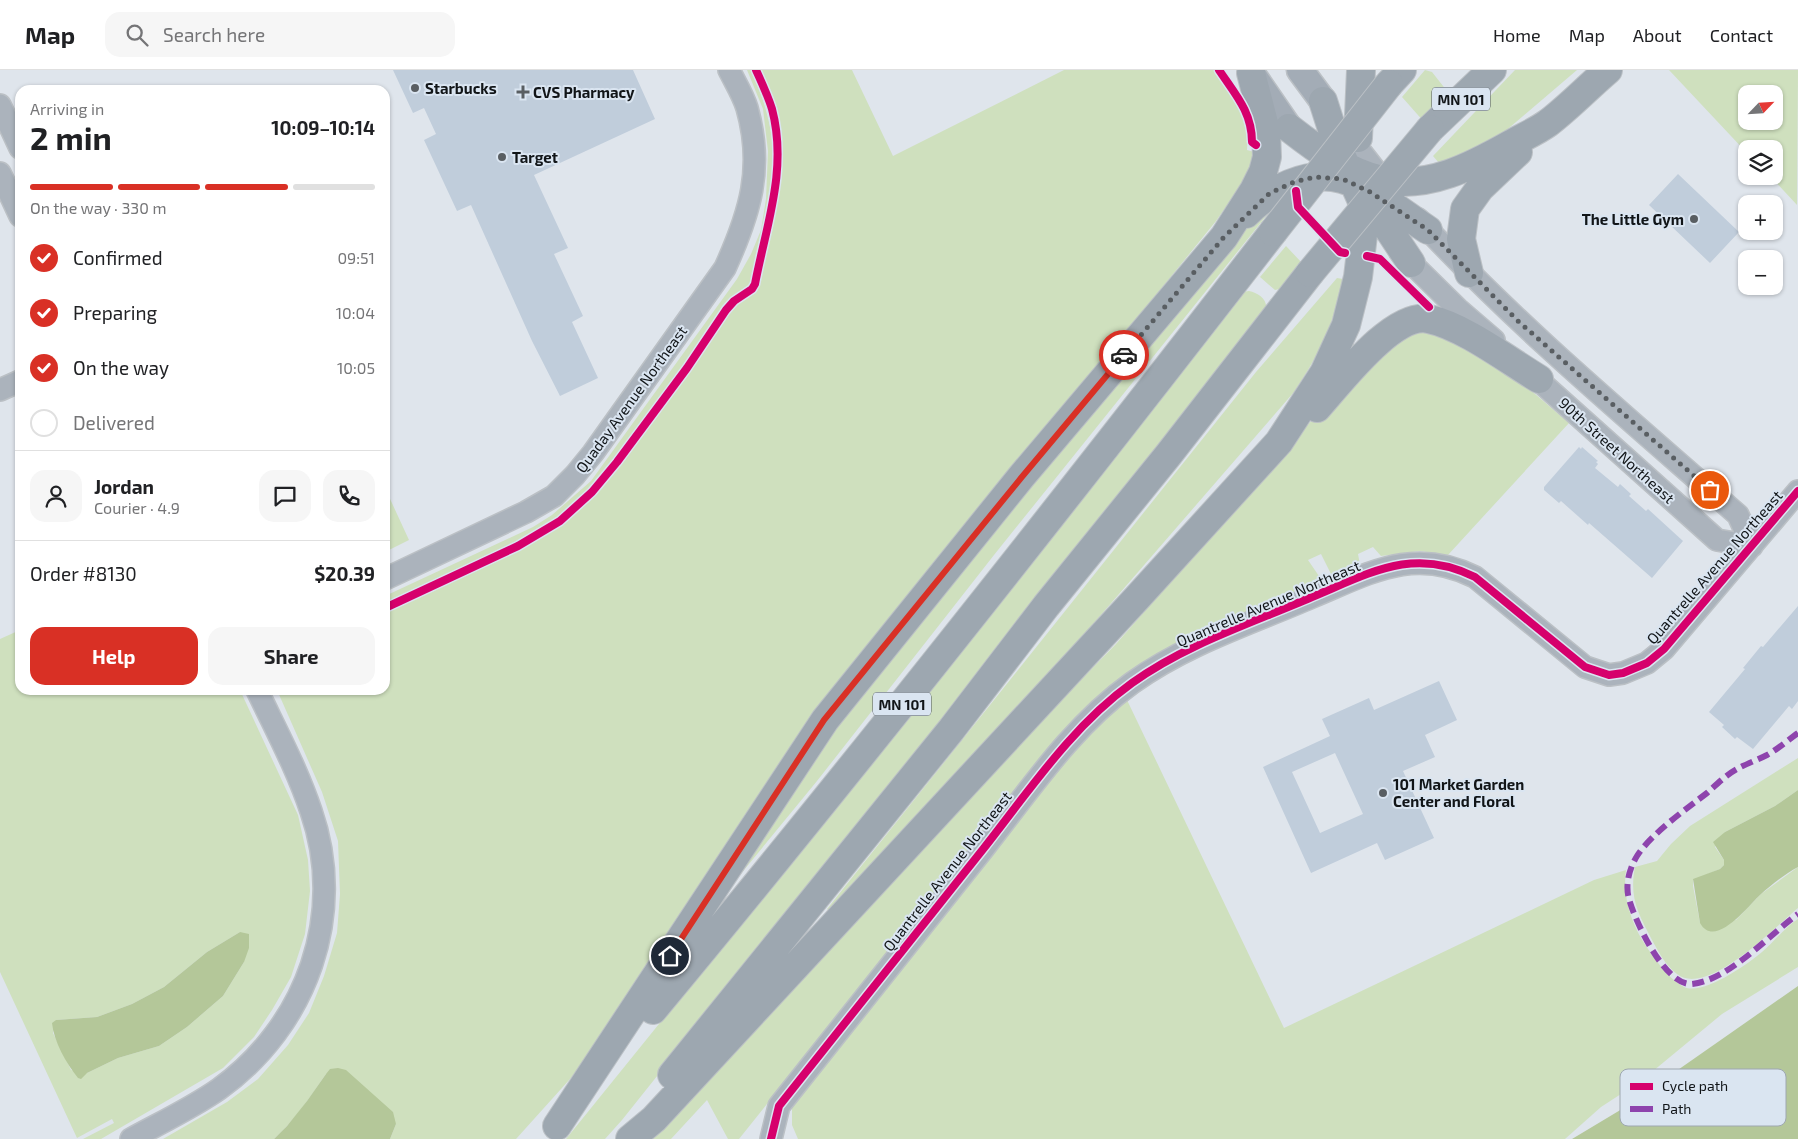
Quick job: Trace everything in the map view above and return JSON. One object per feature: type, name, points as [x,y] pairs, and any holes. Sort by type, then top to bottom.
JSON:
[{"type":"highway","points":[[630,1139],[654,1119],[1091,648],[1278,442],[1324,374],[1340,340],[1358,276],[1358,111],[1361,70]]},
{"type":"highway","name":"MN 101","points":[[621,1139],[951,730],[1046,606],[1169,454],[1310,273],[1430,128],[1492,70]]},
{"type":"highway","points":[[1469,273],[1461,239],[1465,209],[1480,188],[1547,124],[1608,70]]},
{"type":"highway","points":[[1224,237],[1264,172],[1267,157],[1266,131],[1250,72]]},
{"type":"highway","name":"MN 101","points":[[551,1133],[838,785],[1124,424],[1395,77]]},
{"type":"highway","points":[[1323,101],[1338,148],[1411,263]]},
{"type":"highway","points":[[551,1133],[824,720],[1027,470],[1224,237],[1270,193],[1294,182],[1315,177],[1410,182],[1435,179],[1475,164],[1547,124]]},
{"type":"highway","points":[[1289,128],[1428,230]]},
{"type":"highway","points":[[1278,442],[1310,416],[1373,346],[1391,330],[1409,321],[1428,318],[1448,326],[1539,379]]},
{"type":"main road","points":[[1300,70],[1323,101]]},
{"type":"main road","points":[[1250,72],[1289,128]]},
{"type":"street","name":"Quaday Avenue Northeast","points":[[390,577],[526,512],[554,496],[575,475],[646,381],[726,268],[738,240],[753,193],[756,165],[752,132],[746,107],[729,70]]},
{"type":"street","points":[[0,105],[15,137]]},
{"type":"street","points":[[0,173],[15,205]]},
{"type":"street","name":"90th Street Northeast","points":[[1428,230],[1518,321],[1738,515],[1752,546]]},
{"type":"street","name":"90th Street Northeast","points":[[1411,263],[1458,309],[1539,379],[1717,540],[1752,546]]},
{"type":"street","points":[[0,390],[15,383]]},
{"type":"street","name":"Quantrelle Avenue Northeast","points":[[771,1139],[779,1106],[1048,767],[1101,709],[1149,672],[1201,644],[1346,583],[1396,565],[1428,562],[1458,568],[1475,577],[1585,667],[1609,674],[1635,670],[1664,649],[1798,491]]},
{"type":"street","points":[[130,1139],[195,1104],[220,1088],[263,1050],[288,1017],[312,968],[323,918],[325,883],[321,848],[312,812],[259,695]]},
{"type":"shaded area","points":[[747,70],[751,70],[758,86],[768,118],[774,168],[770,202],[754,265],[752,284],[729,303],[609,469],[573,506],[537,531],[390,602],[390,594],[533,527],[552,515],[591,481],[737,279],[751,254],[761,230],[766,199],[768,151],[763,109]]},
{"type":"shaded area","points":[[760,70],[852,70],[893,156],[1064,70],[1215,70],[1239,107],[1246,126],[1247,150],[1254,152],[1244,180],[1234,197],[928,576],[662,957],[570,1079],[516,1139],[390,1139],[396,1124],[326,1074],[308,1100],[274,1139],[163,1139],[227,1102],[258,1079],[288,1045],[309,1013],[324,976],[337,933],[340,894],[338,841],[322,792],[279,695],[390,695],[390,609],[531,541],[589,502],[635,445],[730,310],[735,304],[757,291],[777,200],[779,178],[779,136],[776,115]]},
{"type":"shaded area","points":[[1425,70],[1432,72],[1447,91],[1447,96],[1425,123],[1402,97]]},
{"type":"shaded area","points":[[1515,70],[1577,70],[1496,139],[1474,152],[1439,163],[1433,156]]},
{"type":"shaded area","points":[[1669,70],[1798,70],[1797,205],[1778,185],[1783,185],[1783,140],[1738,140],[1738,143]]},
{"type":"shaded area","points":[[1275,205],[994,555],[817,781],[735,881],[729,878],[783,792],[1240,227]]},
{"type":"shaded area","points":[[1286,246],[1302,263],[1284,288],[1275,290],[1260,277]]},
{"type":"shaded area","points":[[1337,278],[1343,279],[1325,338],[1294,392],[1067,654],[833,914],[827,909],[1256,372]]},
{"type":"shaded area","points":[[1249,291],[1262,297],[1266,310],[622,1120],[605,1139],[566,1139],[819,826],[1242,292]]},
{"type":"shaded area","points":[[1432,330],[1514,376],[1569,423],[1448,555],[1420,551],[1381,556],[1373,547],[1358,554],[1360,565],[1333,578],[1321,554],[1308,560],[1321,579],[1320,583],[1188,638],[1149,660],[1054,744],[739,1139],[728,1139],[707,1100],[671,1139],[651,1139],[939,825],[1116,644],[1313,419],[1388,339]]},
{"type":"shaded area","points":[[390,499],[409,540],[390,550]]},
{"type":"shaded area","points":[[15,632],[15,695],[242,695],[298,815],[308,860],[310,891],[305,934],[291,977],[254,1037],[223,1068],[101,1139],[83,1139],[114,1123],[112,1119],[77,1138],[0,972],[0,639]],"holes":[[[240,932],[244,962],[223,996],[187,1027],[159,1046],[118,1058],[87,1073],[71,1070],[53,1033],[56,1020],[97,1017],[132,1004],[164,987],[207,952]]]},
{"type":"shaded area","points":[[1127,700],[1284,1028],[1594,880],[1626,870],[1625,891],[1637,931],[1664,970],[1684,987],[1692,989],[1702,987],[1724,978],[1762,952],[1798,919],[1798,967],[1722,1014],[1656,1069],[1620,1069],[1620,1095],[1601,1107],[1565,1139],[798,1139],[792,1125],[792,1107],[1058,769],[1094,729]]},
{"type":"shaded area","points":[[1798,758],[1798,790],[1775,806],[1725,832],[1715,847],[1724,860],[1724,865],[1720,869],[1693,880],[1693,886],[1700,923],[1736,920],[1761,894],[1798,867],[1798,908],[1758,944],[1722,969],[1705,976],[1690,979],[1677,974],[1669,967],[1660,953],[1639,913],[1633,888],[1635,867],[1657,861],[1690,826]]},
{"type":"shaded area","points":[[1798,790],[1798,867],[1769,887],[1732,923],[1723,929],[1706,930],[1700,923],[1693,879],[1720,869],[1724,865],[1724,860],[1713,842],[1725,832],[1775,806]]},
{"type":"shaded area","points":[[240,932],[249,934],[249,948],[244,962],[223,996],[187,1027],[159,1046],[118,1058],[87,1073],[81,1079],[78,1078],[61,1052],[55,1038],[52,1023],[56,1020],[97,1017],[132,1004],[164,987],[207,952]]},
{"type":"shaded area","points":[[1798,986],[1798,1139],[1572,1139],[1620,1110],[1620,1126],[1786,1126],[1786,1069],[1679,1069]]},
{"type":"shaded area","points":[[330,1069],[346,1070],[393,1112],[396,1124],[390,1139],[274,1139],[307,1101]]},
{"type":"building","name":"Target","points":[[393,70],[633,70],[655,119],[534,175],[568,248],[554,254],[583,316],[572,322],[598,378],[560,396],[532,341],[471,205],[457,211],[424,140],[436,134],[424,108],[413,113]]},
{"type":"building","name":"The Little Gym","points":[[1678,174],[1738,233],[1710,263],[1649,205]]},
{"type":"building","points":[[1579,447],[1581,449],[1582,447],[1598,461],[1595,468],[1618,487],[1620,484],[1631,494],[1629,496],[1646,511],[1648,509],[1683,541],[1652,578],[1589,523],[1588,525],[1561,501],[1559,503],[1544,490],[1544,487]]},
{"type":"building","points":[[1798,606],[1798,701],[1792,709],[1789,706],[1753,749],[1737,737],[1735,739],[1722,727],[1724,725],[1709,712],[1745,669],[1743,668],[1761,646],[1763,647]]},
{"type":"building","name":"101 Market Garden Center and Floral","points":[[1439,681],[1457,720],[1425,735],[1435,757],[1403,771],[1434,838],[1385,860],[1377,843],[1311,873],[1263,767],[1330,736],[1322,719],[1369,698],[1374,710]],"holes":[[[1335,753],[1363,814],[1320,833],[1292,772]]]},
{"type":"marked path","points":[[1798,733],[1771,753],[1729,774],[1651,839],[1637,856],[1632,866],[1627,888],[1632,909],[1644,936],[1662,964],[1682,982],[1692,984],[1706,981],[1734,966],[1798,914]]},
{"type":"cycle path","points":[[390,606],[518,546],[560,521],[592,492],[617,462],[687,368],[726,310],[734,301],[752,289],[755,284],[774,197],[778,154],[772,109],[756,70]]},
{"type":"cycle path","points":[[1219,70],[1246,112],[1252,142],[1256,145]]},
{"type":"cycle path","points":[[1296,191],[1298,207],[1340,252],[1345,253]]},
{"type":"cycle path","points":[[1367,256],[1380,259],[1429,307]]},
{"type":"cycle path","points":[[771,1139],[779,1106],[1052,760],[1110,700],[1153,669],[1220,635],[1353,579],[1392,566],[1412,563],[1453,568],[1475,577],[1585,667],[1609,675],[1623,673],[1647,663],[1664,649],[1798,491]]},
{"type":"way so far","points":[[1124,355],[1224,237],[1270,193],[1294,182],[1315,177],[1343,179],[1370,192],[1428,230],[1518,321],[1710,490]]},
{"type":"place","name":"Starbucks","points":[[415,88]]},
{"type":"place","name":"CVS Pharmacy","points":[[523,92]]},
{"type":"place","name":"Target","points":[[502,157]]},
{"type":"place","name":"The Little Gym","points":[[1694,219]]},
{"type":"place","name":"101 Market Garden Center and Floral","points":[[1383,793]]},
{"type":"route","points":[[670,956],[824,720],[1124,355]]}]
